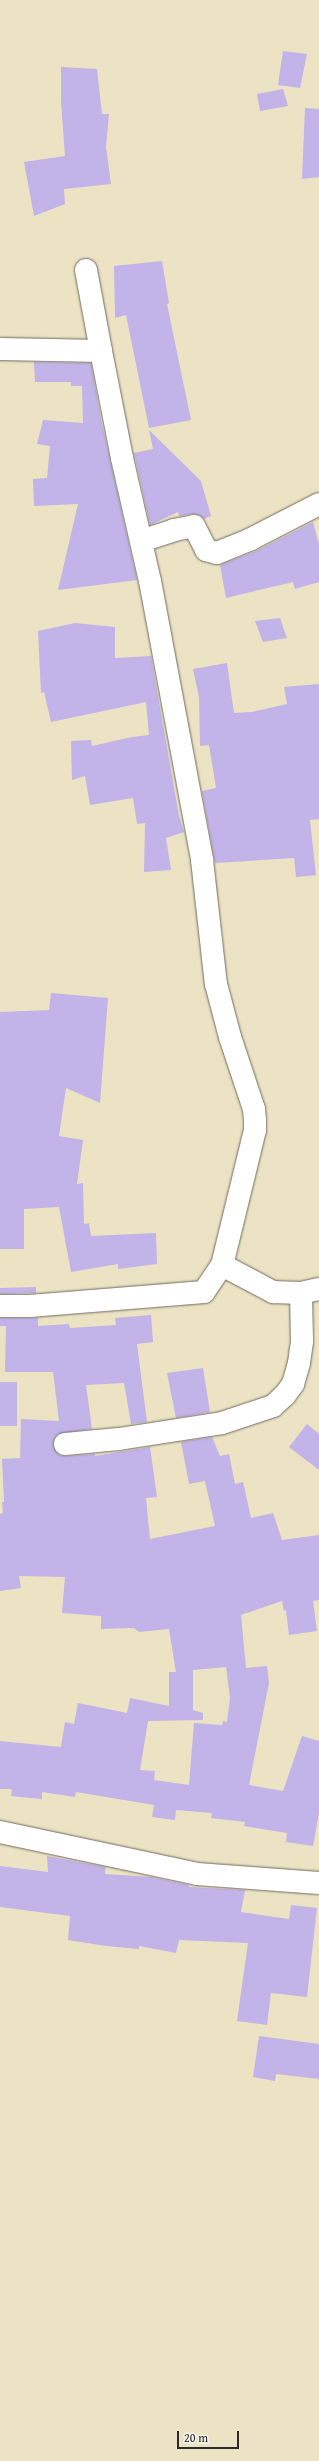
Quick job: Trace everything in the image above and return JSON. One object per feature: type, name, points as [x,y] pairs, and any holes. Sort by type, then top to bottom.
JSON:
[{"type":"street","points":[[0,1306],[30,1306],[204,1292],[222,1265],[255,1130],[254,1109],[230,1037],[216,984],[202,860],[141,540],[122,458],[86,270]]},
{"type":"street","points":[[0,349],[101,350]]},
{"type":"street","points":[[141,540],[174,530],[194,526],[206,550],[217,553],[251,539],[319,504]]},
{"type":"street","points":[[66,1444],[119,1439],[222,1423],[273,1406],[285,1395],[293,1384],[299,1363],[310,1291],[273,1292],[222,1265]]},
{"type":"street","points":[[0,1832],[197,1874],[319,1882]]},
{"type":"building","points":[[283,51],[307,54],[300,88],[278,85]]},
{"type":"building","points":[[61,67],[97,69],[102,114],[109,114],[106,147],[111,184],[64,189],[65,204],[34,216],[24,162],[65,156],[61,101]]},
{"type":"building","points":[[283,89],[288,106],[260,111],[257,94]]},
{"type":"building","points":[[305,108],[319,109],[319,177],[302,179]]},
{"type":"building","points":[[162,261],[169,303],[167,304],[191,420],[149,428],[126,315],[115,318],[114,266]]},
{"type":"building","points":[[34,362],[91,363],[102,424],[137,580],[58,590],[78,504],[34,506],[33,479],[47,478],[50,446],[37,444],[43,420],[83,423],[82,386],[71,386],[71,382],[35,382]]},
{"type":"building","points":[[149,430],[201,481],[211,516],[204,519],[199,515],[192,514],[179,516],[178,512],[150,525],[134,453],[153,449]]},
{"type":"building","points":[[313,522],[319,544],[319,582],[295,589],[293,582],[226,598],[220,565],[256,551]]},
{"type":"building","points":[[280,618],[287,638],[263,642],[255,621]]},
{"type":"building","points":[[75,623],[115,627],[115,658],[151,656],[179,816],[184,832],[166,838],[171,870],[144,872],[145,823],[137,824],[133,798],[90,805],[85,776],[72,780],[71,741],[91,740],[92,746],[132,737],[149,735],[146,702],[51,722],[44,692],[41,693],[38,631]]},
{"type":"building","points":[[227,663],[234,713],[252,712],[287,704],[284,687],[319,684],[319,819],[310,820],[316,875],[296,877],[294,858],[215,863],[202,791],[216,788],[209,745],[200,746],[199,697],[193,669]]},
{"type":"building","points":[[51,993],[108,998],[100,1103],[66,1088],[59,1136],[83,1140],[77,1184],[83,1183],[84,1224],[89,1223],[91,1236],[156,1233],[157,1264],[118,1269],[118,1264],[71,1272],[59,1207],[24,1209],[24,1249],[0,1249],[0,1012],[49,1010]]},
{"type":"building","points":[[36,1287],[36,1293],[0,1294],[0,1288]]},
{"type":"building","points":[[151,1315],[153,1342],[137,1344],[147,1422],[131,1424],[124,1383],[86,1385],[92,1429],[58,1434],[54,1438],[53,1446],[59,1455],[95,1454],[95,1456],[150,1447],[157,1497],[146,1498],[150,1539],[215,1526],[205,1481],[189,1484],[181,1442],[212,1437],[220,1456],[229,1454],[235,1484],[243,1482],[251,1518],[273,1513],[282,1540],[319,1535],[319,1600],[313,1601],[317,1631],[289,1635],[286,1610],[284,1611],[282,1601],[241,1615],[246,1668],[267,1666],[269,1683],[249,1785],[283,1791],[302,1736],[319,1741],[319,1813],[313,1846],[286,1842],[287,1833],[244,1826],[245,1822],[211,1818],[212,1813],[176,1810],[175,1820],[152,1817],[154,1805],[76,1792],[75,1797],[42,1792],[42,1799],[11,1796],[12,1789],[0,1789],[0,1741],[61,1747],[65,1722],[74,1724],[78,1703],[127,1713],[130,1698],[169,1706],[169,1672],[176,1672],[169,1629],[139,1632],[134,1628],[101,1629],[101,1616],[62,1613],[65,1577],[19,1576],[21,1588],[0,1591],[0,1514],[3,1513],[2,1502],[4,1502],[2,1459],[20,1458],[21,1419],[59,1421],[53,1372],[5,1372],[6,1326],[0,1326],[0,1318],[38,1318],[38,1326],[69,1324],[70,1328],[116,1325],[115,1318]],"holes":[[[226,1667],[230,1698],[227,1722],[223,1721],[222,1725],[194,1723],[189,1785],[154,1780],[155,1771],[140,1770],[148,1721],[203,1720],[203,1713],[193,1710],[193,1670]]]},
{"type":"building","points":[[203,1368],[210,1412],[176,1418],[167,1373]]},
{"type":"building","points":[[0,1382],[17,1382],[17,1426],[0,1426]]},
{"type":"building","points":[[307,1424],[319,1434],[319,1470],[289,1447]]},
{"type":"building","points":[[47,1856],[106,1867],[105,1874],[151,1877],[189,1885],[189,1887],[245,1890],[241,1912],[289,1919],[291,1905],[317,1908],[307,1997],[271,1993],[267,2025],[237,2021],[248,1943],[179,1940],[176,1953],[139,1946],[139,1949],[106,1946],[68,1940],[70,1916],[0,1907],[0,1866],[48,1872]]},
{"type":"building","points":[[259,2036],[319,2044],[319,2079],[276,2074],[275,2081],[253,2077]]}]
